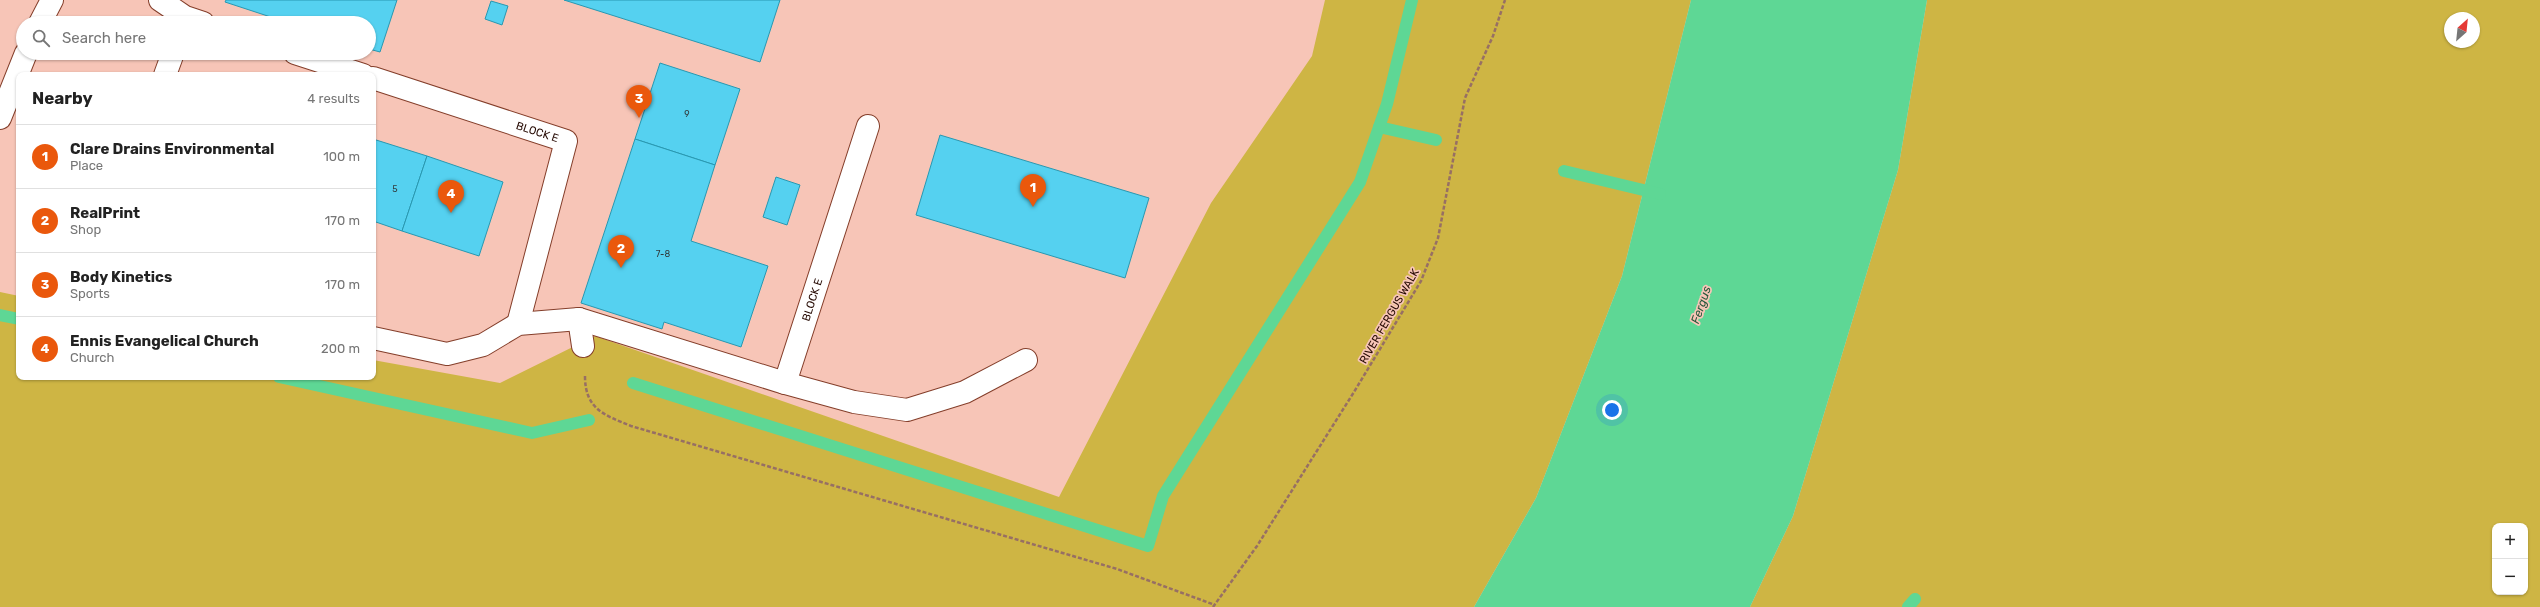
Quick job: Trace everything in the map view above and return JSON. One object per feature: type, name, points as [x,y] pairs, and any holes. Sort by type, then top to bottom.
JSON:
[{"type":"street","points":[[44,16],[52,0]]},
{"type":"street","points":[[160,0],[184,16]]},
{"type":"street","points":[[18,72],[23,60]]},
{"type":"street","points":[[166,72],[170,60]]},
{"type":"street","points":[[317,60],[354,72]]},
{"type":"street","points":[[0,118],[16,78]]},
{"type":"street","name":"BLOCK E","points":[[376,79],[566,141],[518,324]]},
{"type":"street","name":"BLOCK E","points":[[785,383],[868,126]]},
{"type":"street","points":[[579,318],[583,346]]},
{"type":"street","points":[[376,339],[447,354],[484,345],[518,324],[579,318],[785,383],[854,402],[907,410],[964,392],[1026,360]]},
{"type":"path","name":"RIVER FERGUS WALK","points":[[1214,606],[1257,546],[1354,392],[1421,281],[1438,238],[1466,98],[1492,36],[1505,0]]},
{"type":"path","points":[[583,346],[585,392],[594,405],[608,417],[631,426],[1117,569],[1214,606]]},
{"type":"shaded area","points":[[1325,0],[1691,0],[1622,276],[1536,498],[1474,607],[0,607],[0,292],[16,295],[16,380],[376,380],[376,361],[500,383],[595,336],[1059,497],[1211,203],[1312,56]]},
{"type":"shaded area","points":[[1927,0],[2540,0],[2540,607],[1750,607],[1793,516],[1898,170]]},
{"type":"water","name":"Fergus","points":[[1691,0],[1927,0],[1898,170],[1793,516],[1750,607],[1474,607],[1536,498],[1622,276]]},
{"type":"building","points":[[226,0],[397,0],[380,52],[376,51],[376,16],[268,16],[225,2]]},
{"type":"building","points":[[564,0],[780,0],[760,62]]},
{"type":"building","points":[[491,1],[508,6],[502,25],[485,19]]},
{"type":"building","points":[[660,63],[740,89],[715,165],[635,139]]},
{"type":"building","points":[[940,135],[1149,198],[1125,278],[916,215]]},
{"type":"building","points":[[635,139],[715,165],[691,241],[768,266],[741,347],[664,322],[662,329],[581,303]]},
{"type":"building","points":[[376,140],[427,156],[402,231],[376,222]]},
{"type":"building","points":[[427,156],[503,182],[479,256],[402,231]]},
{"type":"building","points":[[776,177],[800,185],[787,225],[763,217]]},
{"type":"waterway","points":[[633,383],[1148,546],[1163,496],[1360,182],[1387,104],[1412,0]]},
{"type":"waterway","points":[[1379,127],[1436,140]]},
{"type":"waterway","points":[[1564,171],[1660,194]]},
{"type":"waterway","points":[[0,315],[16,318]]},
{"type":"waterway","points":[[293,380],[532,433],[589,420]]},
{"type":"waterway","points":[[1908,607],[1915,599]]},
{"type":"place","name":"Body Kinetics","points":[[639,118]]},
{"type":"place","name":"Clare Drains Environmental","points":[[1033,207]]},
{"type":"place","name":"Ennis Evangelical Church","points":[[451,213]]},
{"type":"place","name":"RealPrint","points":[[621,268]]}]
